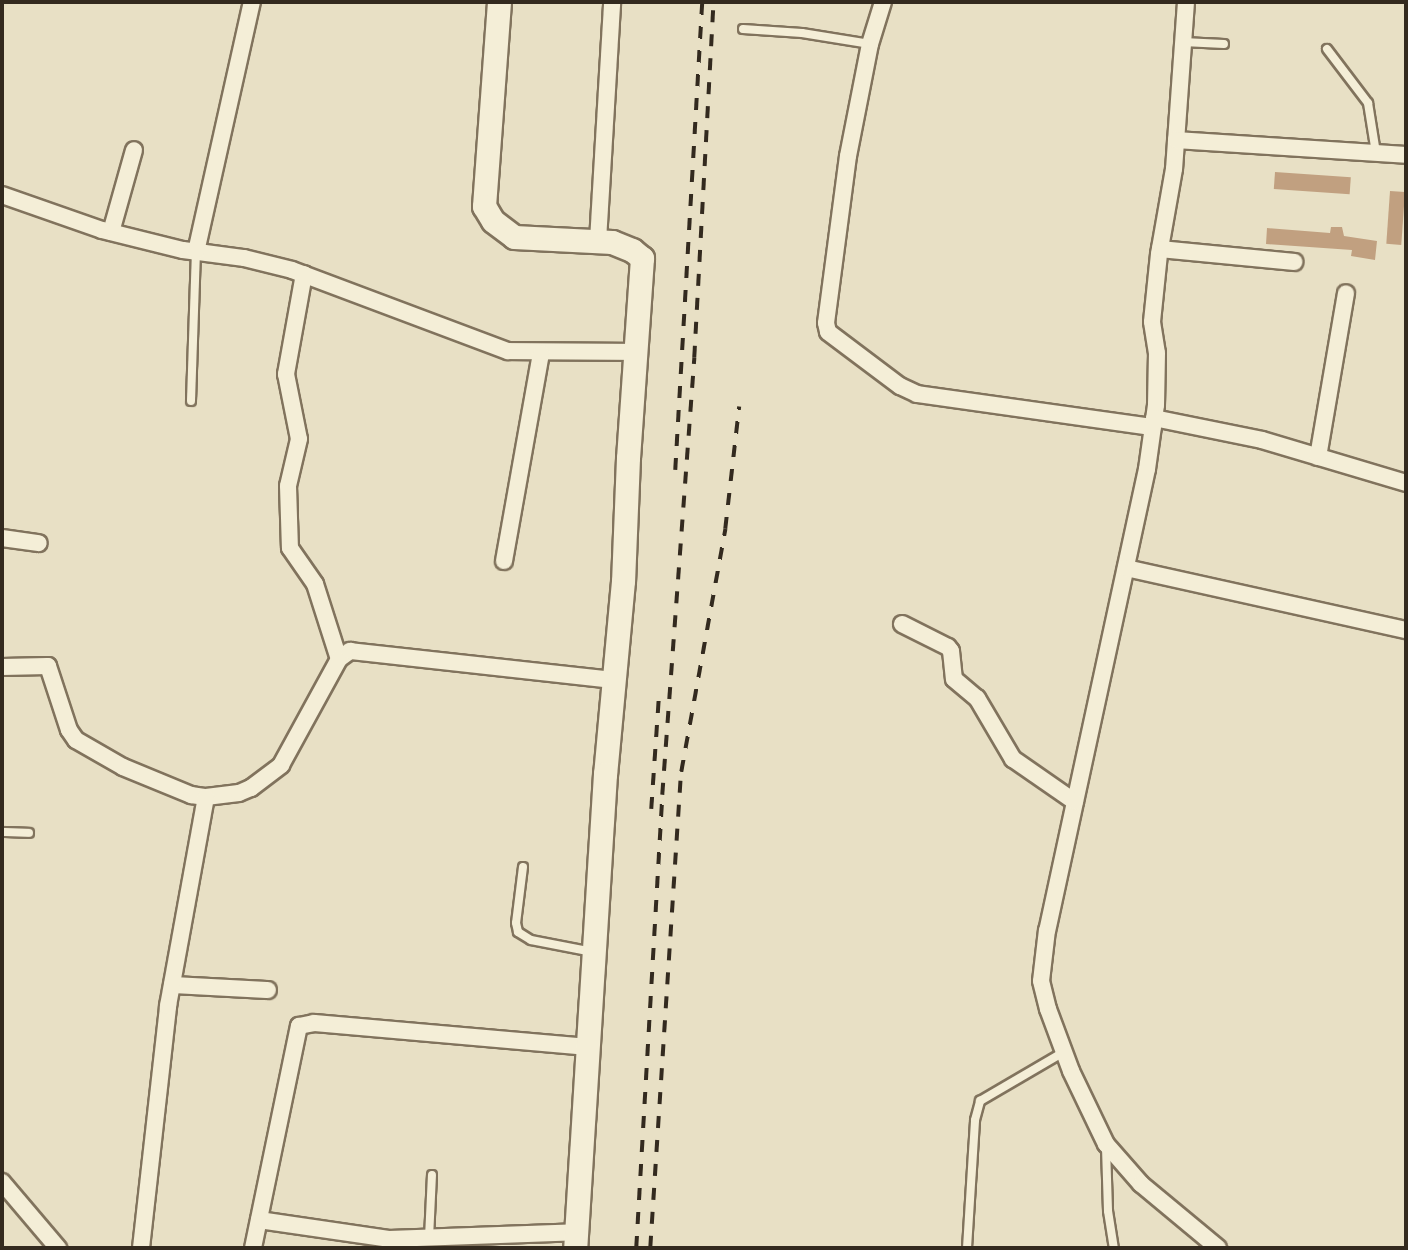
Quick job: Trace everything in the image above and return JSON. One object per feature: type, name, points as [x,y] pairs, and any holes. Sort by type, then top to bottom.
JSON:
[{"type":"street","points":[[196,252],[252,2]]},
{"type":"street","points":[[259,1220],[373,1238],[575,1240],[623,581],[642,258],[632,250],[612,242],[514,237],[493,221],[484,205],[499,2]]},
{"type":"street","points":[[598,241],[612,2]]},
{"type":"street","points":[[883,2],[870,44],[845,178],[826,323],[828,332],[900,386],[917,394],[1154,422],[1262,440],[1406,483]]},
{"type":"street","points":[[1186,2],[1176,140],[1152,322],[1157,353],[1154,422],[1126,568],[1045,943],[1041,981],[1064,1052],[1107,1144],[1140,1184],[1218,1248]]},
{"type":"street","points":[[1176,140],[1376,153],[1405,150]]},
{"type":"street","points":[[111,232],[134,150]]},
{"type":"street","points":[[2,195],[111,232],[196,252],[244,258],[304,274],[508,351],[636,352]]},
{"type":"street","points":[[1160,249],[1294,262]]},
{"type":"street","points":[[304,274],[286,374],[299,439],[287,492],[290,548],[315,584],[339,659]]},
{"type":"street","points":[[1318,457],[1346,293]]},
{"type":"street","points":[[504,561],[541,353]]},
{"type":"street","points":[[2,538],[39,543]]},
{"type":"street","points":[[1126,568],[1406,630]]},
{"type":"street","points":[[902,624],[948,647],[951,651],[954,679],[977,698],[1013,759],[1075,802]]},
{"type":"street","points":[[2,667],[48,666],[69,730],[76,740],[123,767],[191,795],[206,797],[239,793],[281,765],[339,659],[350,651],[614,680]]},
{"type":"street","points":[[141,1248],[172,985],[206,797]]},
{"type":"street","points":[[172,985],[268,990]]},
{"type":"street","points":[[253,1248],[299,1026],[314,1023],[589,1047]]},
{"type":"street","points":[[2,1182],[58,1248]]},
{"type":"lane","points":[[743,29],[802,33],[870,44]]},
{"type":"lane","points":[[1184,42],[1224,44]]},
{"type":"lane","points":[[1327,49],[1368,103],[1376,153]]},
{"type":"lane","points":[[191,401],[196,252]]},
{"type":"lane","points":[[2,832],[29,833]]},
{"type":"lane","points":[[523,867],[516,923],[518,932],[531,940],[595,952]]},
{"type":"lane","points":[[967,1248],[975,1120],[980,1101],[1064,1052]]},
{"type":"lane","points":[[1107,1144],[1108,1211],[1114,1248]]},
{"type":"lane","points":[[429,1238],[432,1175]]},
{"type":"building","points":[[1275,172],[1351,177],[1350,194],[1274,189]]},
{"type":"building","points":[[1390,191],[1405,192],[1401,245],[1386,244]]},
{"type":"building","points":[[1331,227],[1342,227],[1344,236],[1377,241],[1375,260],[1351,256],[1352,250],[1266,244],[1267,228],[1330,233]]},
{"type":"railway","points":[[675,470],[702,2]]},
{"type":"railway","points":[[636,1248],[662,795],[694,358],[713,2]]},
{"type":"railway","points":[[650,1248],[681,772],[725,529],[739,407]]},
{"type":"railway","points":[[651,809],[659,693]]}]
